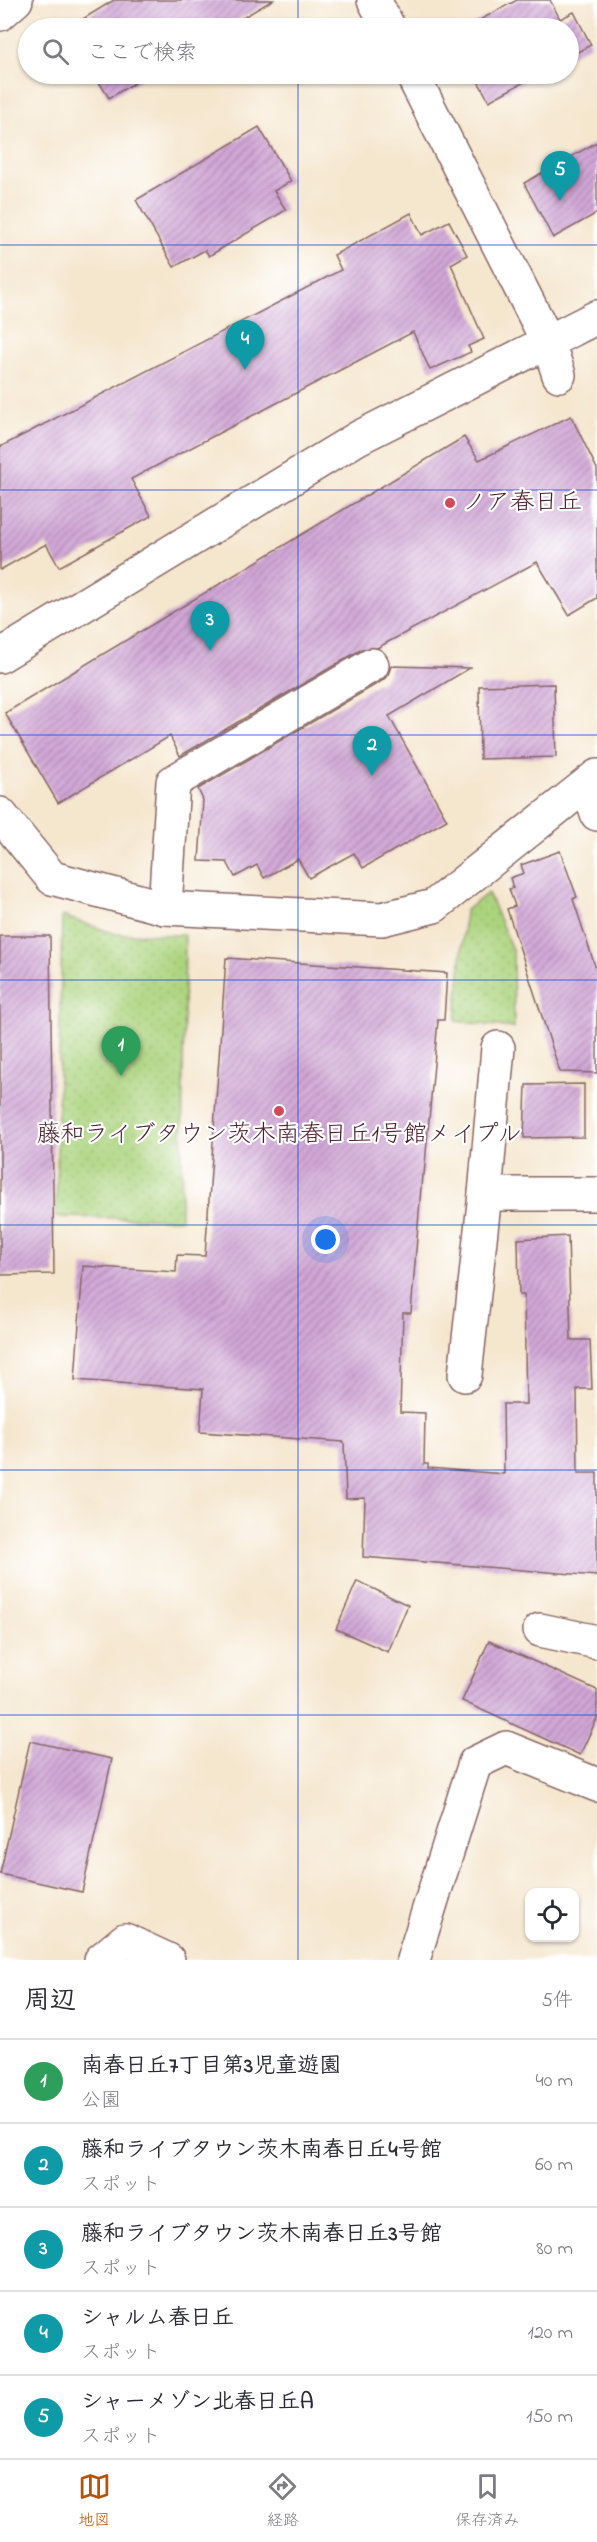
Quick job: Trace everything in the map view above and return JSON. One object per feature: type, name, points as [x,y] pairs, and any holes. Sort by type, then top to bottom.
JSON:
[{"type":"street","points":[[374,0],[384,18]]},
{"type":"street","points":[[417,84],[548,342],[559,375]]},
{"type":"street","points":[[0,656],[358,438],[597,317]]},
{"type":"street","points":[[165,908],[173,782],[372,665]]},
{"type":"street","points":[[0,814],[52,878],[165,908],[382,919],[434,906],[594,791]]},
{"type":"street","points":[[465,1376],[498,1047]]},
{"type":"street","points":[[485,1194],[597,1194]]},
{"type":"street","points":[[540,1630],[597,1641]]},
{"type":"street","points":[[412,1960],[475,1763],[506,1748],[597,1785]]},
{"type":"street","points":[[113,1950],[168,1960]]},
{"type":"green space","points":[[488,893],[513,952],[514,1028],[456,1021],[465,911]]},
{"type":"green space","points":[[62,916],[116,934],[185,935],[181,1219],[56,1217]]},
{"type":"building","points":[[114,0],[273,0],[242,18],[84,18]]},
{"type":"building","points":[[517,0],[550,0],[559,18],[484,18]]},
{"type":"building","points":[[574,12],[577,18],[562,18]]},
{"type":"building","points":[[579,22],[591,45],[579,51]]},
{"type":"building","points":[[100,84],[133,84],[109,98]]},
{"type":"building","points":[[480,84],[520,84],[489,101]]},
{"type":"building","points":[[259,127],[291,181],[274,191],[286,210],[209,256],[205,250],[174,267],[136,200]]},
{"type":"building","points":[[597,142],[597,213],[553,238],[524,183]]},
{"type":"building","points":[[411,213],[422,235],[449,221],[467,255],[451,264],[484,339],[468,346],[471,352],[430,370],[413,332],[131,479],[151,516],[59,567],[46,544],[0,570],[0,447],[341,270],[334,255]]},
{"type":"building","points":[[571,416],[597,469],[597,598],[569,615],[537,562],[377,648],[362,649],[180,756],[170,736],[58,803],[5,713],[464,437],[479,460]]},
{"type":"building","points":[[391,666],[470,668],[389,716],[447,820],[363,868],[354,853],[309,878],[298,859],[264,878],[257,865],[235,877],[227,862],[199,861],[203,800],[198,789],[382,681],[388,675]]},
{"type":"building","points":[[554,684],[556,757],[480,759],[479,686]]},
{"type":"building","points":[[560,851],[577,897],[573,899],[597,972],[597,1073],[560,1072],[507,909],[515,906],[509,889],[513,888],[510,878],[524,873],[521,865]]},
{"type":"building","points":[[0,936],[50,936],[54,1274],[0,1275]]},
{"type":"building","points":[[226,958],[447,973],[444,1020],[438,1020],[411,1313],[403,1313],[400,1412],[425,1413],[424,1464],[428,1464],[428,1468],[504,1474],[503,1404],[526,1404],[524,1295],[519,1295],[518,1239],[568,1236],[571,1340],[590,1340],[592,1389],[577,1389],[578,1473],[597,1473],[597,1576],[363,1557],[365,1498],[346,1499],[344,1442],[200,1432],[203,1389],[75,1380],[83,1266],[176,1272],[177,1255],[205,1256]]},
{"type":"building","points":[[584,1084],[584,1137],[524,1138],[526,1085]]},
{"type":"building","points":[[357,1581],[408,1605],[388,1652],[336,1629]]},
{"type":"building","points":[[489,1641],[597,1690],[597,1718],[580,1755],[462,1701]]},
{"type":"building","points":[[30,1741],[112,1759],[82,1892],[0,1874]]},
{"type":"place","name":"シャーメゾン北春日丘A","points":[[560,201]]},
{"type":"place","name":"シャルム春日丘","points":[[245,370]]},
{"type":"place","name":"ノア春日丘","points":[[450,503]]},
{"type":"place","name":"藤和ライブタウン茨木南春日丘3号館","points":[[210,651]]},
{"type":"place","name":"藤和ライブタウン茨木南春日丘4号館","points":[[372,776]]},
{"type":"place","name":"南春日丘7丁目第3児童遊園","points":[[121,1076]]},
{"type":"place","name":"藤和ライブタウン茨木南春日丘1号館メイプル","points":[[279,1111]]}]
